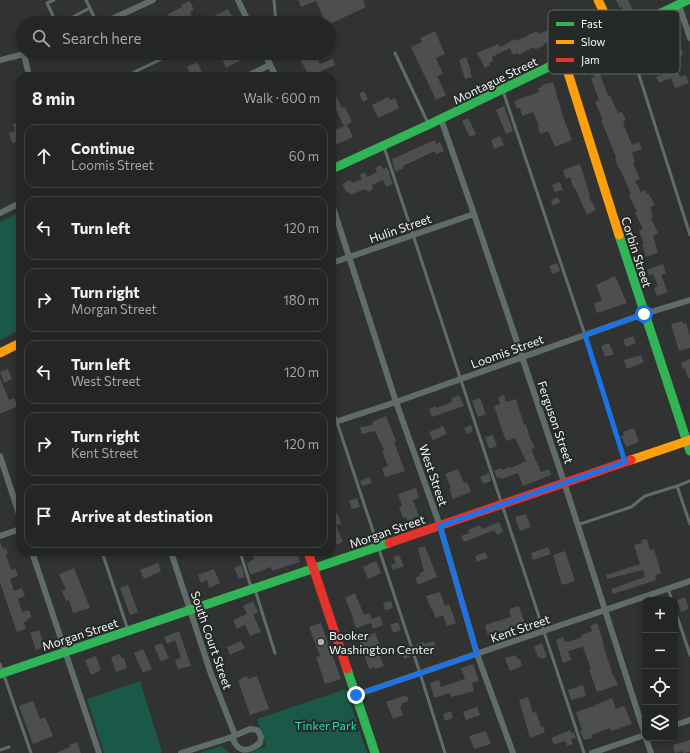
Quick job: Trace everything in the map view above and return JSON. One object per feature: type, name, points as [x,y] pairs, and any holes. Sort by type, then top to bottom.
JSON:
[{"type":"main road","points":[[598,0],[603,10]]},
{"type":"main road","name":"Montague Street","points":[[668,10],[688,0]]},
{"type":"main road","name":"Montague Street","points":[[336,167],[548,67]]},
{"type":"main road","name":"Corbin Street","points":[[568,74],[644,314],[688,441],[690,452]]},
{"type":"main road","points":[[0,352],[16,345]]},
{"type":"main road","name":"Morgan Street","points":[[1,670],[65,652],[128,631],[688,441]]},
{"type":"main road","points":[[309,556],[375,753]]},
{"type":"street","points":[[118,16],[153,0]]},
{"type":"street","points":[[238,0],[246,16]]},
{"type":"street","points":[[679,5],[690,38]]},
{"type":"street","points":[[0,60],[16,56]]},
{"type":"street","points":[[27,60],[28,72]]},
{"type":"street","points":[[268,60],[274,72]]},
{"type":"street","points":[[255,72],[270,65]]},
{"type":"street","name":"Ferguson Street","points":[[441,119],[564,482],[642,726]]},
{"type":"street","points":[[0,213],[16,206]]},
{"type":"street","name":"Hulin Street","points":[[336,262],[474,214]]},
{"type":"street","name":"West Street","points":[[336,217],[396,402],[440,526],[477,654],[513,753]]},
{"type":"street","name":"Loomis Street","points":[[336,421],[396,402],[644,314],[690,300]]},
{"type":"street","points":[[0,456],[16,505]]},
{"type":"street","points":[[0,536],[16,530]]},
{"type":"street","points":[[33,556],[99,753]]},
{"type":"street","name":"South Court Street","points":[[172,556],[233,736]]},
{"type":"street","name":"Kent Street","points":[[356,695],[690,581]]},
{"type":"street","points":[[678,724],[690,720]]},
{"type":"street","points":[[180,753],[250,729],[257,730],[261,737],[260,743],[255,749],[244,752],[239,751],[235,746],[233,736]]},
{"type":"street","points":[[592,753],[642,736]]},
{"type":"street","points":[[647,741],[651,753]]},
{"type":"lane","points":[[53,16],[47,3],[54,0]]},
{"type":"lane","points":[[86,0],[94,16]]},
{"type":"lane","points":[[274,0],[275,16]]},
{"type":"lane","points":[[74,16],[90,8]]},
{"type":"lane","points":[[395,53],[428,125]]},
{"type":"lane","points":[[134,72],[159,60]]},
{"type":"lane","points":[[639,74],[690,235]]},
{"type":"lane","points":[[502,89],[585,335],[625,462]]},
{"type":"lane","points":[[383,145],[584,753]]},
{"type":"lane","points":[[336,428],[420,673],[445,753]]},
{"type":"lane","points":[[577,524],[630,507],[645,496],[690,481]]},
{"type":"lane","points":[[677,486],[690,524]]},
{"type":"lane","points":[[103,556],[128,631]]},
{"type":"lane","points":[[241,556],[275,653]]},
{"type":"lane","points":[[668,589],[671,597]]},
{"type":"lane","points":[[678,619],[690,655]]},
{"type":"lane","points":[[1,670],[31,753]]},
{"type":"lane","points":[[0,750],[9,747]]},
{"type":"green space","points":[[16,214],[16,332],[0,340],[0,222]]},
{"type":"green space","points":[[140,681],[162,752],[104,753],[87,699]]},
{"type":"green space","name":"Tinker Park","points":[[346,689],[367,753],[249,753],[266,746],[257,719]]},
{"type":"green space","points":[[221,746],[230,753],[199,753]]},
{"type":"building","points":[[298,0],[363,0],[366,7],[336,21],[336,16],[323,16],[316,1],[301,7]]},
{"type":"building","points":[[616,0],[628,0],[633,10],[623,10],[622,7],[620,8]]},
{"type":"building","points":[[190,1],[194,10],[190,12],[192,16],[169,16],[168,14],[182,7],[181,5]]},
{"type":"building","points":[[228,9],[232,16],[214,16]]},
{"type":"building","points":[[548,30],[548,42],[535,50],[534,47],[519,55],[518,53],[513,55],[510,48],[492,57],[493,61],[485,68],[477,53],[498,44],[500,47],[515,39],[516,41],[537,31],[538,34]]},
{"type":"building","points":[[435,31],[445,54],[436,58],[443,74],[437,76],[446,95],[436,100],[411,47],[422,42],[420,38]]},
{"type":"building","points":[[680,49],[683,55],[680,56]]},
{"type":"building","points":[[466,57],[472,77],[465,79],[459,60]]},
{"type":"building","points":[[222,60],[241,60],[226,68]]},
{"type":"building","points":[[301,60],[318,60],[320,64],[333,60],[335,65],[321,72],[307,72]]},
{"type":"building","points":[[197,62],[202,72],[190,72],[187,67]]},
{"type":"building","points":[[594,74],[600,74],[608,96],[610,95],[618,113],[622,112],[626,120],[623,121],[625,124],[623,124],[632,145],[639,142],[642,149],[632,153],[635,162],[633,163],[640,179],[635,181],[641,192],[645,190],[655,205],[650,207],[653,216],[651,218],[658,233],[653,236],[658,253],[646,257],[642,244],[644,243],[639,231],[643,229],[635,213],[637,212],[629,195],[631,194],[619,167],[618,168],[616,157],[595,102],[599,100],[591,78],[595,77]]},
{"type":"building","points":[[664,74],[679,74],[680,77],[686,75],[689,83],[675,88],[671,78],[659,83],[656,77]]},
{"type":"building","points":[[553,82],[572,140],[555,147],[548,131],[540,134],[539,126],[533,112],[522,116],[520,108],[517,109],[514,101],[539,92],[538,88],[542,87],[541,85]]},
{"type":"building","points":[[364,91],[368,99],[363,102],[359,94]]},
{"type":"building","points":[[336,96],[342,108],[345,107],[352,122],[344,126],[336,110]]},
{"type":"building","points":[[388,97],[390,100],[395,98],[399,108],[378,118],[372,105]]},
{"type":"building","points":[[504,106],[513,131],[506,134],[496,110]]},
{"type":"building","points":[[468,118],[476,134],[470,137],[462,121]]},
{"type":"building","points":[[16,123],[16,142],[12,143],[9,133],[15,131],[13,124]]},
{"type":"building","points":[[347,125],[353,137],[336,144],[336,129]]},
{"type":"building","points":[[500,136],[504,145],[494,149],[491,140]]},
{"type":"building","points":[[435,140],[436,144],[440,142],[444,151],[436,154],[435,151],[403,166],[404,168],[395,172],[392,159]]},
{"type":"building","points":[[580,164],[590,196],[589,197],[596,210],[587,215],[575,188],[574,189],[570,177],[566,179],[563,170]]},
{"type":"building","points":[[381,165],[383,169],[387,167],[393,184],[386,187],[383,180],[372,185],[373,189],[368,192],[364,189],[351,195],[349,192],[347,193],[342,184],[350,180],[352,183],[362,179],[360,175],[364,172],[367,177],[377,172],[375,168]]},
{"type":"building","points":[[560,182],[563,190],[555,192],[552,185]]},
{"type":"building","points":[[558,197],[560,202],[553,206],[551,200]]},
{"type":"building","points":[[557,263],[560,271],[552,274],[549,266]]},
{"type":"building","points":[[663,264],[666,273],[661,275],[668,292],[657,296],[654,288],[658,286],[653,274],[649,276],[647,270]]},
{"type":"building","points":[[615,276],[627,303],[597,313],[594,304],[602,300],[596,285]]},
{"type":"building","points":[[682,321],[683,324],[686,323],[690,336],[690,348],[679,351],[671,324]]},
{"type":"building","points":[[633,336],[636,343],[626,347],[623,340]]},
{"type":"building","points":[[609,343],[614,354],[605,357],[601,346]]},
{"type":"building","points":[[641,355],[644,362],[627,369],[624,360]]},
{"type":"building","points":[[690,359],[690,378],[688,379],[685,368],[683,369],[681,363]]},
{"type":"building","points":[[8,369],[12,379],[4,383],[0,372]]},
{"type":"building","points":[[0,378],[9,400],[14,398],[16,407],[0,414]]},
{"type":"building","points":[[459,395],[464,406],[432,417],[429,409],[436,406],[437,408],[452,402],[451,399]]},
{"type":"building","points":[[504,395],[506,402],[516,399],[524,425],[526,424],[535,448],[532,449],[533,454],[541,472],[549,469],[551,475],[523,486],[518,473],[501,479],[500,477],[497,478],[494,471],[501,468],[502,470],[511,468],[526,461],[515,438],[506,441],[494,406],[500,404],[498,397]]},
{"type":"building","points":[[480,398],[486,414],[478,417],[472,401]]},
{"type":"building","points":[[386,416],[396,441],[394,442],[405,471],[385,477],[382,468],[388,466],[382,451],[384,450],[375,431],[362,434],[360,427],[373,425],[372,422]]},
{"type":"building","points":[[471,425],[473,431],[467,434],[464,428]]},
{"type":"building","points":[[443,426],[447,434],[433,440],[429,432]]},
{"type":"building","points":[[634,428],[639,442],[626,447],[621,436],[624,435],[623,432]]},
{"type":"building","points":[[493,435],[497,446],[489,449],[485,437]]},
{"type":"building","points":[[458,469],[464,483],[467,482],[471,492],[453,499],[449,489],[451,488],[445,474]]},
{"type":"building","points":[[489,473],[491,481],[483,484],[480,477]]},
{"type":"building","points":[[369,477],[372,483],[362,486],[360,481]]},
{"type":"building","points":[[416,488],[419,498],[413,500],[419,516],[413,518],[414,520],[408,523],[406,517],[403,518],[399,507],[402,506],[398,494]]},
{"type":"building","points":[[357,498],[360,507],[352,509],[349,501]]},
{"type":"building","points":[[337,513],[341,524],[336,525]]},
{"type":"building","points":[[526,514],[531,527],[520,531],[515,517]]},
{"type":"building","points":[[499,522],[503,532],[497,535],[494,530],[464,542],[461,536],[469,533],[468,530],[480,525],[482,529]]},
{"type":"building","points":[[336,525],[343,542],[336,545]]},
{"type":"building","points":[[647,539],[650,550],[654,549],[661,573],[655,575],[656,580],[613,594],[611,589],[645,577],[643,570],[607,579],[606,575],[640,564],[634,545],[642,543],[641,540]]},
{"type":"building","points":[[0,542],[3,549],[6,548],[8,554],[6,555],[11,570],[15,568],[18,576],[10,579],[14,591],[22,588],[25,596],[18,599],[22,612],[29,610],[32,617],[27,619],[28,621],[24,622],[26,629],[17,632],[0,583]]},
{"type":"building","points":[[425,546],[437,577],[418,585],[415,578],[424,571],[418,548]]},
{"type":"building","points":[[548,547],[551,554],[533,560],[531,553]]},
{"type":"building","points":[[565,551],[575,581],[562,585],[553,555]]},
{"type":"building","points":[[485,552],[488,558],[477,562],[475,556]]},
{"type":"building","points":[[399,555],[404,566],[393,570],[391,565],[396,563],[393,557]]},
{"type":"building","points":[[253,556],[298,556],[300,562],[272,571],[271,567],[250,575],[247,563],[254,559]]},
{"type":"building","points":[[376,561],[381,573],[368,579],[363,567]]},
{"type":"building","points":[[158,563],[161,571],[144,579],[140,570]]},
{"type":"building","points":[[241,565],[245,577],[239,579],[234,568]]},
{"type":"building","points":[[74,568],[90,608],[73,613],[69,600],[66,601],[62,591],[66,590],[59,574]]},
{"type":"building","points":[[214,569],[220,583],[209,588],[207,580],[201,583],[198,575]]},
{"type":"building","points":[[128,585],[138,612],[130,615],[120,588]]},
{"type":"building","points":[[440,592],[445,606],[449,604],[456,623],[447,626],[443,615],[436,618],[431,609],[426,596]]},
{"type":"building","points":[[355,593],[364,615],[369,613],[372,619],[380,616],[383,625],[373,629],[371,623],[356,628],[345,598]]},
{"type":"building","points":[[685,597],[689,609],[681,612],[678,600]]},
{"type":"building","points":[[253,601],[258,612],[254,614],[254,616],[261,632],[250,636],[245,625],[237,629],[233,620],[247,614],[243,606]]},
{"type":"building","points":[[391,601],[393,608],[385,610],[383,603]]},
{"type":"building","points":[[519,606],[525,624],[488,636],[485,625],[511,617],[509,609]]},
{"type":"building","points":[[398,622],[401,630],[393,633],[390,625]]},
{"type":"building","name":"Booker Washington Center","points":[[321,623],[341,679],[325,684],[316,657],[320,656],[309,627]]},
{"type":"building","points":[[597,623],[613,676],[618,685],[597,692],[583,647],[568,651],[571,660],[563,663],[556,640],[563,637],[565,642],[568,642],[582,637],[581,635],[592,631],[590,626]]},
{"type":"building","points":[[39,630],[45,647],[36,650],[30,633]]},
{"type":"building","points":[[179,631],[191,666],[178,669],[175,660],[181,658],[175,640],[167,644],[164,637]]},
{"type":"building","points":[[375,633],[380,645],[376,647],[384,666],[369,669],[359,639]]},
{"type":"building","points":[[241,641],[245,648],[230,655],[227,647]]},
{"type":"building","points":[[434,641],[437,649],[418,656],[414,646],[423,642],[424,644]]},
{"type":"building","points":[[162,643],[169,658],[161,662],[154,646]]},
{"type":"building","points":[[542,643],[547,657],[542,659],[541,657],[538,658],[534,646]]},
{"type":"building","points":[[143,649],[152,669],[143,673],[134,653]]},
{"type":"building","points":[[409,649],[411,656],[404,659],[402,652]]},
{"type":"building","points":[[120,654],[121,658],[124,658],[127,668],[116,672],[111,657]]},
{"type":"building","points":[[516,655],[518,660],[520,659],[522,666],[510,671],[505,658]]},
{"type":"building","points":[[96,656],[101,670],[91,675],[85,660]]},
{"type":"building","points":[[473,664],[479,681],[472,683],[474,691],[451,697],[449,693],[434,698],[430,683],[439,680],[441,687],[465,679],[461,668]]},
{"type":"building","points":[[247,676],[248,679],[257,676],[269,709],[250,715],[238,680]]},
{"type":"building","points":[[583,685],[586,696],[571,700],[568,690]]},
{"type":"building","points":[[406,695],[409,701],[401,704],[402,706],[400,707],[403,715],[393,719],[386,702]]},
{"type":"building","points":[[528,697],[533,713],[536,712],[541,727],[543,726],[545,732],[530,738],[519,700]]},
{"type":"building","points":[[612,698],[616,709],[624,706],[632,724],[611,731],[610,728],[591,735],[592,738],[584,740],[580,731],[582,730],[576,712],[595,706]]},
{"type":"building","points":[[33,701],[40,719],[45,717],[53,736],[33,744],[19,706]]},
{"type":"building","points":[[477,707],[480,715],[466,720],[463,712]]},
{"type":"building","points":[[451,711],[453,718],[445,721],[443,714]]},
{"type":"building","points":[[570,730],[571,733],[574,732],[576,738],[571,739],[573,744],[567,746],[566,742],[564,741],[554,745],[551,738]]},
{"type":"building","points":[[486,731],[491,744],[474,749],[469,736]]},
{"type":"building","points":[[690,740],[690,752],[683,753],[683,751],[675,753],[673,745]]},
{"type":"building","points":[[77,742],[81,753],[56,753],[70,747],[69,745]]},
{"type":"traffic: fast","points":[[667,10],[688,0]]},
{"type":"traffic: fast","points":[[336,167],[548,67]]},
{"type":"traffic: fast","points":[[619,235],[690,451]]},
{"type":"traffic: fast","points":[[0,674],[389,543]]},
{"type":"traffic: fast","points":[[347,669],[375,753]]},
{"type":"traffic: slow","points":[[598,0],[603,10]]},
{"type":"traffic: slow","points":[[568,74],[619,235]]},
{"type":"traffic: slow","points":[[0,353],[16,345]]},
{"type":"traffic: slow","points":[[631,460],[690,440]]},
{"type":"traffic: jam","points":[[389,543],[631,460]]},
{"type":"traffic: jam","points":[[309,556],[347,669]]},
{"type":"place","name":"Booker Washington Center","points":[[321,642]]},
{"type":"route","points":[[356,695],[477,654],[440,526],[625,462],[585,335],[644,314]]}]
